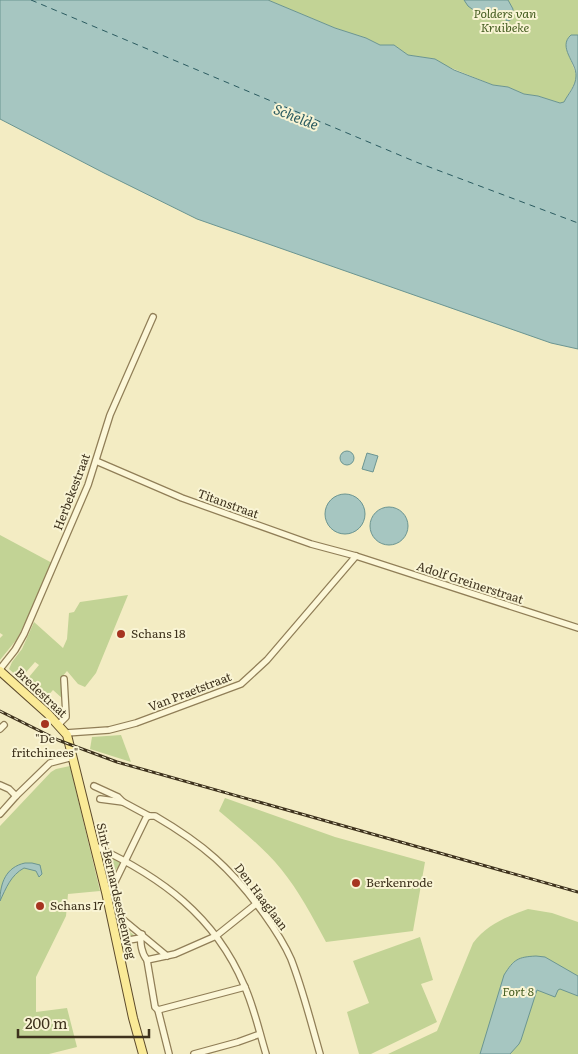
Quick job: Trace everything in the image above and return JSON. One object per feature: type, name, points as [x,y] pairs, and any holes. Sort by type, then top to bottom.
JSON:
[{"type":"main road","name":"Bredestraat","points":[[0,670],[66,733]]},
{"type":"main road","name":"Sint-Bernardsesteenweg","points":[[66,733],[95,846],[133,1018],[143,1054]]},
{"type":"street","name":"Herbekestraat","points":[[0,670],[16,650],[24,634],[88,485],[110,415],[153,317]]},
{"type":"street","name":"Titanstraat","points":[[96,461],[182,498],[311,544],[356,556]]},
{"type":"street","name":"Adolf Greinerstraat","points":[[356,556],[578,628]]},
{"type":"street","name":"Van Praetstraat","points":[[66,733],[109,730],[136,723],[241,684],[267,660],[356,556]]},
{"type":"street","points":[[58,724],[66,717],[64,679]]},
{"type":"street","points":[[0,814],[50,763],[73,757]]},
{"type":"street","points":[[0,785],[9,789],[16,796]]},
{"type":"street","name":"Den Haaglaan","points":[[94,786],[185,833],[216,858],[238,880],[280,939],[291,959],[320,1054]]},
{"type":"street","name":"Den Haaglaan","points":[[100,799],[123,802]]},
{"type":"street","points":[[112,890],[146,818],[149,816]]},
{"type":"street","points":[[95,846],[125,860],[162,883],[180,897],[216,936],[236,967],[245,986],[266,1054]]},
{"type":"street","points":[[147,960],[175,954],[216,936],[256,904]]},
{"type":"street","points":[[120,917],[167,956]]},
{"type":"street","points":[[124,941],[141,936]]},
{"type":"street","points":[[141,936],[155,1007],[158,1010],[169,1054]]},
{"type":"street","points":[[158,1010],[245,986]]},
{"type":"street","points":[[194,1054],[260,1034]]},
{"type":"green space","name":"Polders van Kruibeke","points":[[268,0],[578,0],[578,35],[575,35],[566,48],[576,74],[576,81],[564,102],[560,103],[524,94],[508,87],[493,85],[444,65],[435,59],[408,55],[394,45],[380,45]]},
{"type":"green space","points":[[0,535],[54,564],[17,639],[0,660],[0,638],[3,635],[0,633]]},
{"type":"green space","points":[[128,595],[96,673],[85,687],[78,684],[67,671],[62,677],[63,699],[53,690],[44,700],[24,683],[39,665],[35,662],[20,679],[9,669],[22,649],[34,622],[63,648],[67,639],[69,613],[74,612],[80,602]]},
{"type":"green space","points":[[121,735],[131,762],[90,749],[92,737]]},
{"type":"green space","points":[[70,766],[100,891],[68,894],[66,916],[36,977],[36,1012],[67,1008],[77,1047],[49,1054],[0,1054],[0,826],[51,772]]},
{"type":"green space","name":"Berkenrode","points":[[225,798],[335,837],[425,862],[413,931],[326,942],[288,877],[259,846],[219,811]]},
{"type":"green space","points":[[103,853],[120,860],[120,869],[117,868],[114,873],[117,875],[115,878],[112,877],[110,881],[113,883],[112,893],[120,919],[118,922],[128,931],[132,929],[130,932],[135,936],[138,934],[136,936],[131,937],[130,934],[122,936],[123,939],[120,939],[101,856]]},
{"type":"green space","name":"Fort 8","points":[[528,909],[552,913],[578,922],[578,1054],[388,1054],[437,1031],[473,943],[478,936],[505,918]]},
{"type":"green space","points":[[420,937],[433,980],[421,984],[437,1022],[371,1054],[359,1054],[347,1012],[369,1003],[353,961]]},
{"type":"water","name":"Schelde","points":[[0,0],[268,0],[380,45],[394,45],[408,55],[435,59],[454,70],[493,85],[508,87],[524,94],[560,103],[564,102],[576,80],[575,71],[566,45],[571,35],[578,35],[578,349],[551,343],[197,219],[0,119]]},
{"type":"water","points":[[464,0],[508,0],[513,9],[512,19],[508,21],[492,13],[476,12]]},
{"type":"water","points":[[344,451],[350,451],[354,458],[350,465],[344,465],[340,461],[340,455]]},
{"type":"water","points":[[367,453],[378,456],[373,472],[362,469]]},
{"type":"water","points":[[349,494],[356,497],[362,503],[365,514],[364,522],[356,531],[349,534],[341,534],[334,531],[326,522],[325,510],[328,503],[337,495]]},
{"type":"water","points":[[389,507],[402,513],[408,526],[402,539],[389,545],[376,539],[370,526],[376,513]]},
{"type":"water","points":[[25,863],[40,865],[42,874],[39,877],[36,871],[24,868],[19,871],[9,882],[0,901],[1,888],[5,877],[13,868]]},
{"type":"water","points":[[536,956],[545,957],[578,976],[578,996],[560,989],[555,997],[537,990],[519,1044],[510,1054],[480,1054],[504,975],[517,960]]},
{"type":"ferry route","points":[[31,0],[416,162],[578,223]]},
{"type":"railway","points":[[0,711],[58,740],[117,762],[578,892]]},
{"type":"place","name":"Schans 18","points":[[121,634]]},
{"type":"place","name":"\"De fritchinees\"","points":[[45,724]]},
{"type":"place","name":"Berkenrode","points":[[356,883]]},
{"type":"place","name":"Schans 17","points":[[40,906]]}]
